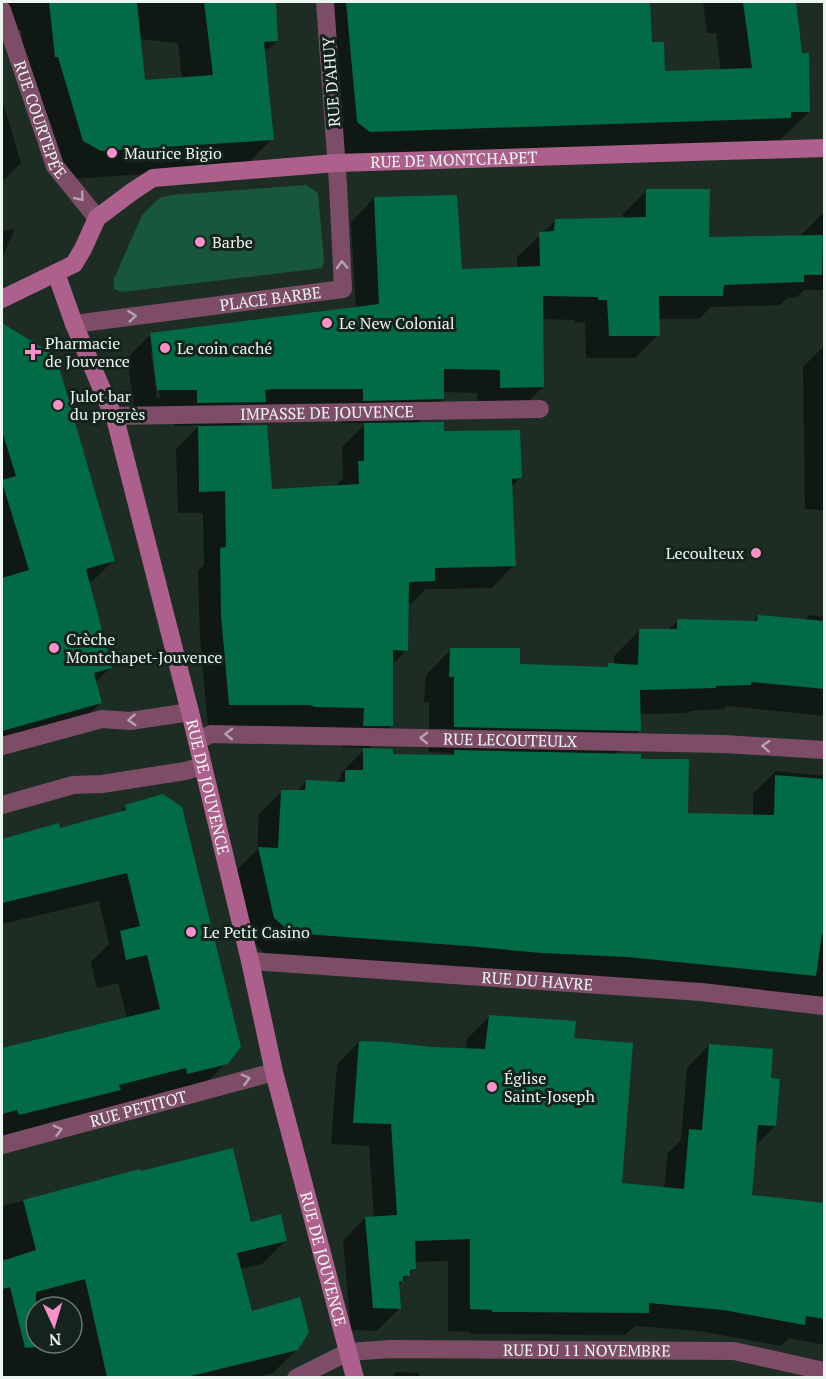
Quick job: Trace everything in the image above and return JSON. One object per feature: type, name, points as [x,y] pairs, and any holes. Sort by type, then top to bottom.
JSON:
[{"type":"street","name":"RUE D'AHUY","points":[[325,2],[336,163]]},
{"type":"street","name":"RUE COURTEPÉE","points":[[2,10],[55,166],[97,218]]},
{"type":"street","name":"RUE DE MONTCHAPET","points":[[97,218],[153,178],[336,163],[825,148]]},
{"type":"street","name":"PLACE BARBE","points":[[74,324],[343,289],[336,163]]},
{"type":"street","points":[[2,299],[74,264],[97,218]]},
{"type":"street","name":"RUE DE JOUVENCE","points":[[56,273],[74,324],[114,416],[190,712],[250,961],[274,1072],[355,1377]]},
{"type":"street","name":"IMPASSE DE JOUVENCE","points":[[114,416],[540,409]]},
{"type":"street","points":[[2,746],[102,719],[130,721],[190,712]]},
{"type":"street","name":"RUE LECOUTEULX","points":[[197,741],[211,734],[223,734],[724,744],[825,750]]},
{"type":"street","points":[[2,805],[73,785],[102,784],[203,766]]},
{"type":"street","name":"RUE DU HAVRE","points":[[250,961],[700,992],[825,1006]]},
{"type":"street","name":"RUE PETITOT","points":[[2,1145],[274,1072]]},
{"type":"street","name":"RUE DU 11 NOVEMBRE","points":[[348,1352],[391,1349],[734,1351],[825,1371]]},
{"type":"street","points":[[296,1377],[348,1352]]},
{"type":"green space","points":[[306,185],[318,193],[324,262],[322,268],[122,292],[114,289],[114,279],[142,215],[159,198],[171,195]]},
{"type":"building","points":[[49,2],[137,2],[145,80],[213,75],[204,2],[276,2],[278,41],[264,42],[274,140],[101,151],[83,141],[58,57],[55,57]]},
{"type":"building","points":[[346,2],[650,2],[652,42],[664,42],[665,71],[752,68],[743,2],[796,2],[802,53],[809,53],[810,112],[791,112],[791,118],[370,132],[357,122]]},
{"type":"building","points":[[646,189],[710,189],[709,237],[823,235],[822,275],[804,275],[804,282],[724,285],[723,296],[659,296],[660,336],[609,336],[607,300],[598,300],[598,297],[543,296],[544,387],[500,388],[500,370],[444,369],[444,399],[363,401],[363,389],[273,389],[265,390],[266,402],[197,403],[197,390],[157,390],[150,333],[379,304],[374,197],[457,195],[462,269],[540,266],[539,232],[554,231],[555,219],[646,217]]},
{"type":"building","points":[[2,323],[56,356],[115,561],[86,569],[112,668],[94,673],[102,703],[2,731],[2,578],[29,570],[2,482],[2,480],[16,476],[2,431]]},
{"type":"building","points":[[444,422],[444,431],[520,430],[522,478],[512,479],[516,566],[435,568],[435,581],[409,582],[408,651],[393,650],[393,726],[363,726],[364,708],[314,707],[311,705],[229,705],[221,615],[220,548],[226,547],[225,491],[199,492],[198,426],[267,425],[272,489],[359,484],[358,461],[364,461],[364,423]]},
{"type":"building","points":[[758,615],[825,621],[825,689],[751,682],[751,685],[716,686],[716,688],[640,690],[641,731],[454,727],[454,677],[449,677],[450,648],[520,648],[520,664],[608,667],[608,663],[638,665],[639,629],[677,629],[677,619],[757,621]]},
{"type":"building","points":[[363,748],[393,749],[393,754],[454,755],[454,750],[641,754],[641,759],[689,759],[688,813],[774,815],[775,775],[825,779],[825,934],[822,934],[816,976],[627,957],[541,953],[291,933],[274,918],[258,847],[278,848],[281,790],[305,790],[306,780],[345,782],[345,770],[363,770]]},
{"type":"building","points":[[163,794],[182,807],[241,1047],[228,1064],[187,1074],[186,1068],[119,1085],[121,1090],[19,1115],[17,1110],[2,1114],[2,1048],[160,1009],[147,955],[126,960],[120,931],[140,926],[127,873],[2,903],[2,839],[59,823],[60,828],[126,810],[125,805]]},
{"type":"building","points":[[489,1015],[576,1021],[574,1038],[633,1043],[622,1183],[684,1189],[689,1129],[702,1130],[709,1044],[773,1049],[771,1078],[780,1079],[776,1126],[758,1125],[752,1195],[825,1203],[825,1319],[806,1316],[805,1325],[723,1310],[649,1303],[649,1313],[492,1312],[492,1310],[470,1309],[470,1239],[415,1241],[416,1269],[410,1270],[410,1276],[403,1276],[403,1282],[399,1281],[401,1309],[373,1308],[365,1217],[397,1215],[391,1124],[353,1123],[359,1041],[485,1049]]},
{"type":"building","points":[[233,1148],[251,1222],[281,1214],[287,1241],[237,1253],[252,1311],[300,1297],[309,1332],[298,1350],[187,1377],[107,1377],[85,1279],[36,1292],[36,1295],[24,1295],[24,1344],[10,1287],[2,1289],[2,1261],[36,1250],[23,1200],[140,1169],[141,1171]]},
{"type":"place","name":"Maurice Bigio","points":[[112,153]]},
{"type":"place","name":"Barbe","points":[[200,242]]},
{"type":"place","name":"Le New Colonial","points":[[327,323]]},
{"type":"place","name":"Le coin caché","points":[[165,348]]},
{"type":"place","name":"Pharmacie de Jouvence","points":[[33,352]]},
{"type":"place","name":"Julot bar du progrès","points":[[58,405]]},
{"type":"place","name":"Lecoulteux","points":[[756,553]]},
{"type":"place","name":"Crèche Montchapet-Jouvence","points":[[54,648]]},
{"type":"place","name":"Le Petit Casino","points":[[191,932]]},
{"type":"place","name":"Église Saint-Joseph","points":[[492,1087]]}]
